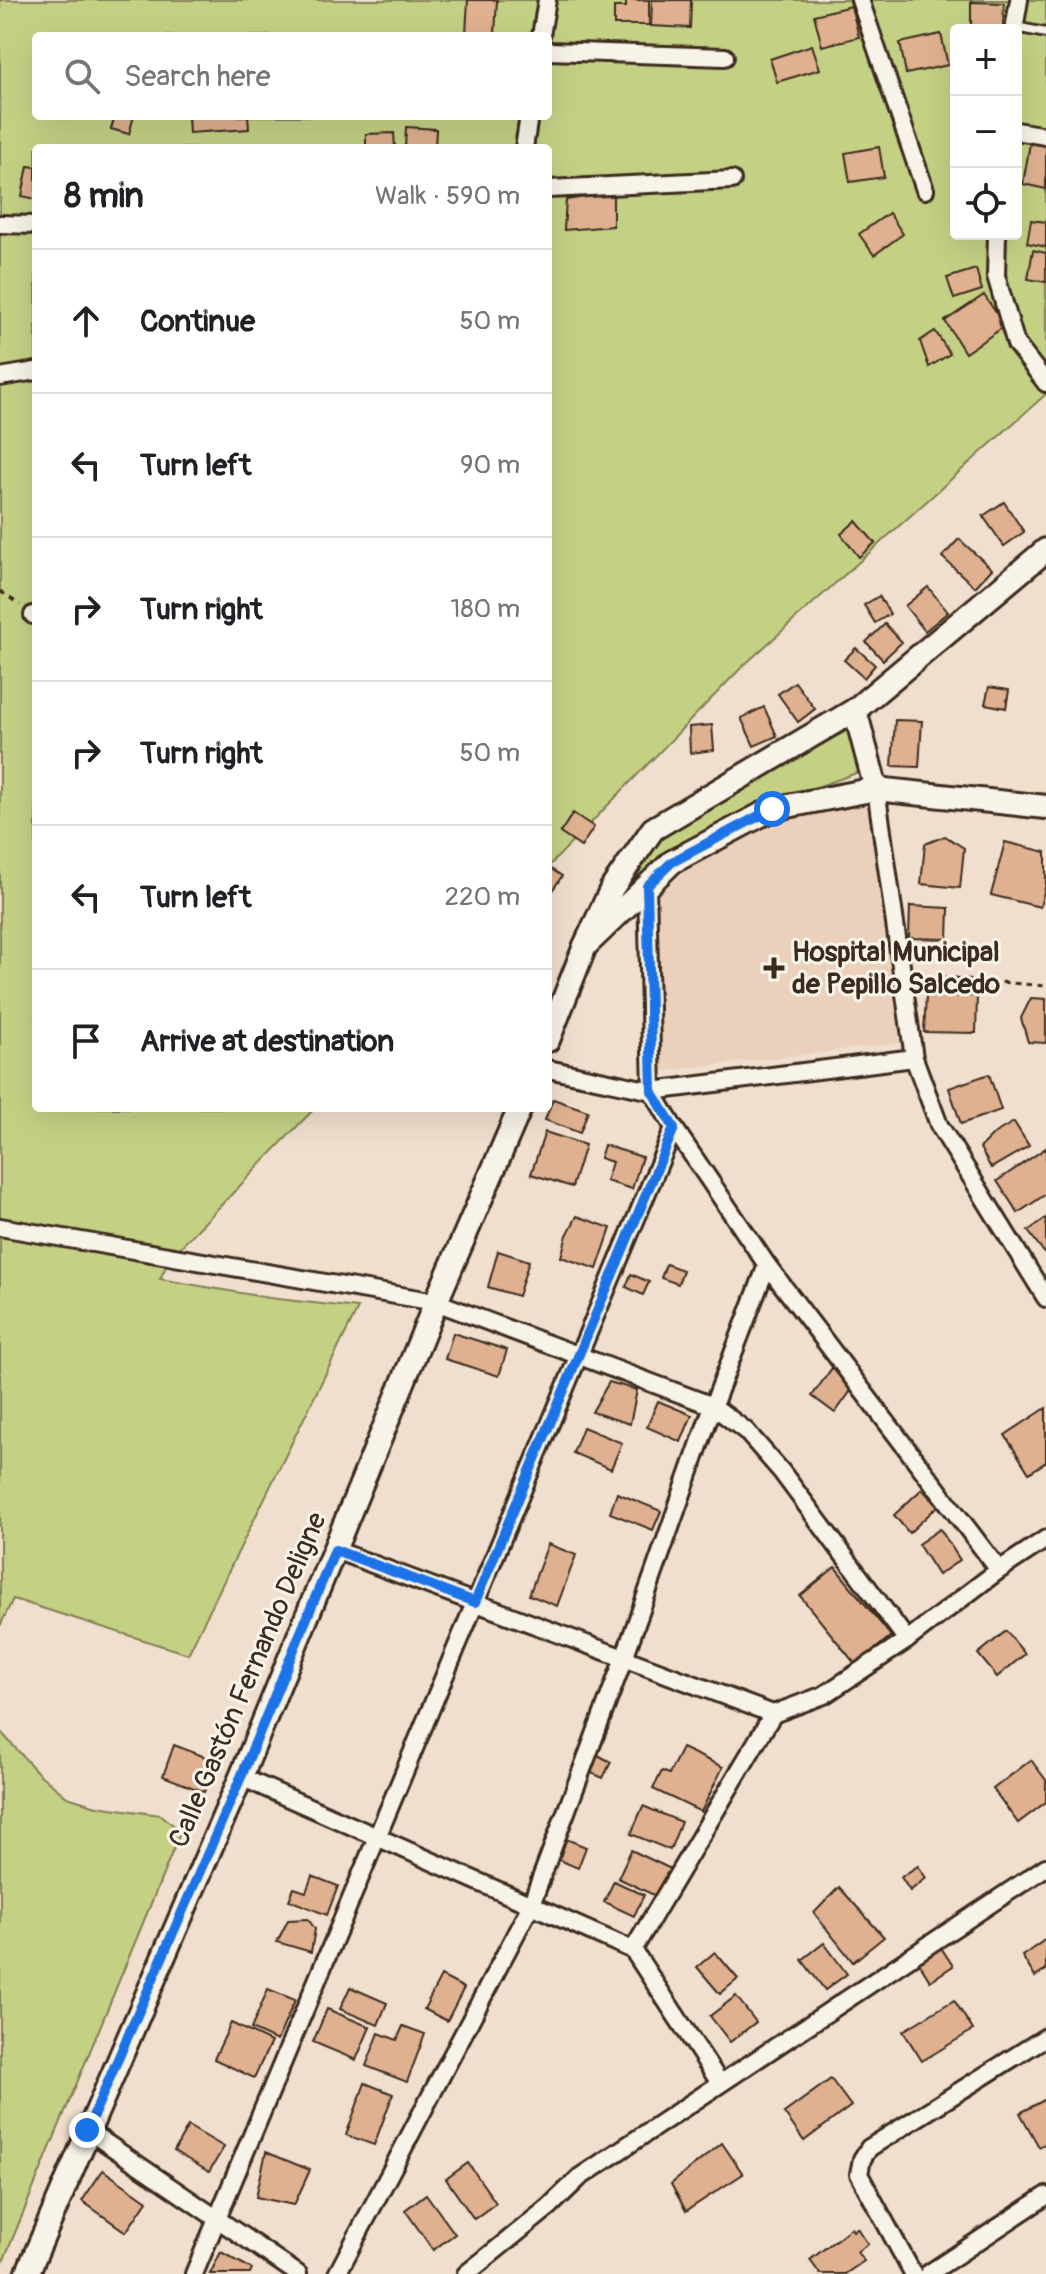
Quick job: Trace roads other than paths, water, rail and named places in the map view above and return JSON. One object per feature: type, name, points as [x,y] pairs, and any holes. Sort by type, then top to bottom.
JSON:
[{"type":"street","points":[[542,32],[547,0]]},
{"type":"street","points":[[860,0],[925,190]]},
{"type":"street","points":[[1015,24],[1019,0]]},
{"type":"street","points":[[552,51],[725,57]]},
{"type":"street","points":[[525,144],[528,120]]},
{"type":"street","points":[[1022,132],[1046,136]]},
{"type":"street","points":[[552,189],[732,180]]},
{"type":"street","points":[[0,224],[32,225]]},
{"type":"street","points":[[997,240],[996,276],[1016,344],[1046,383]]},
{"type":"street","points":[[0,377],[32,372]]},
{"type":"street","points":[[552,1030],[612,888],[653,829],[855,710],[1046,550]]},
{"type":"street","points":[[855,710],[876,789],[914,1058],[939,1125],[1046,1298]]},
{"type":"street","points":[[585,946],[672,862],[772,809],[876,789],[1046,807]]},
{"type":"street","points":[[647,886],[652,1091],[767,1265],[999,1570]]},
{"type":"street","points":[[552,1070],[652,1091],[914,1058]]},
{"type":"street","name":"Calle Gastón Fernando Deligne","points":[[27,2274],[241,1777],[436,1302],[518,1112]]},
{"type":"street","points":[[194,2274],[674,1128]]},
{"type":"street","points":[[0,1227],[436,1302],[713,1406],[746,1431],[781,1471],[907,1640]]},
{"type":"street","points":[[337,2274],[531,1905],[767,1265]]},
{"type":"street","points":[[633,1950],[773,1714],[824,1695],[907,1640],[999,1570],[1046,1539]]},
{"type":"street","points":[[335,1550],[773,1714]]},
{"type":"street","points":[[241,1777],[633,1950],[720,2083]]},
{"type":"street","points":[[466,2274],[549,2207],[580,2177],[1046,1867]]},
{"type":"street","points":[[913,2274],[859,2174],[862,2159],[869,2148],[1046,2037]]},
{"type":"street","points":[[87,2130],[298,2274]]},
{"type":"street","points":[[928,2274],[1046,2196]]},
{"type":"lane","points":[[1022,29],[1046,33]]},
{"type":"place","name":"Hospital Municipal de Pepillo Salcedo","points":[[774,968]]}]
